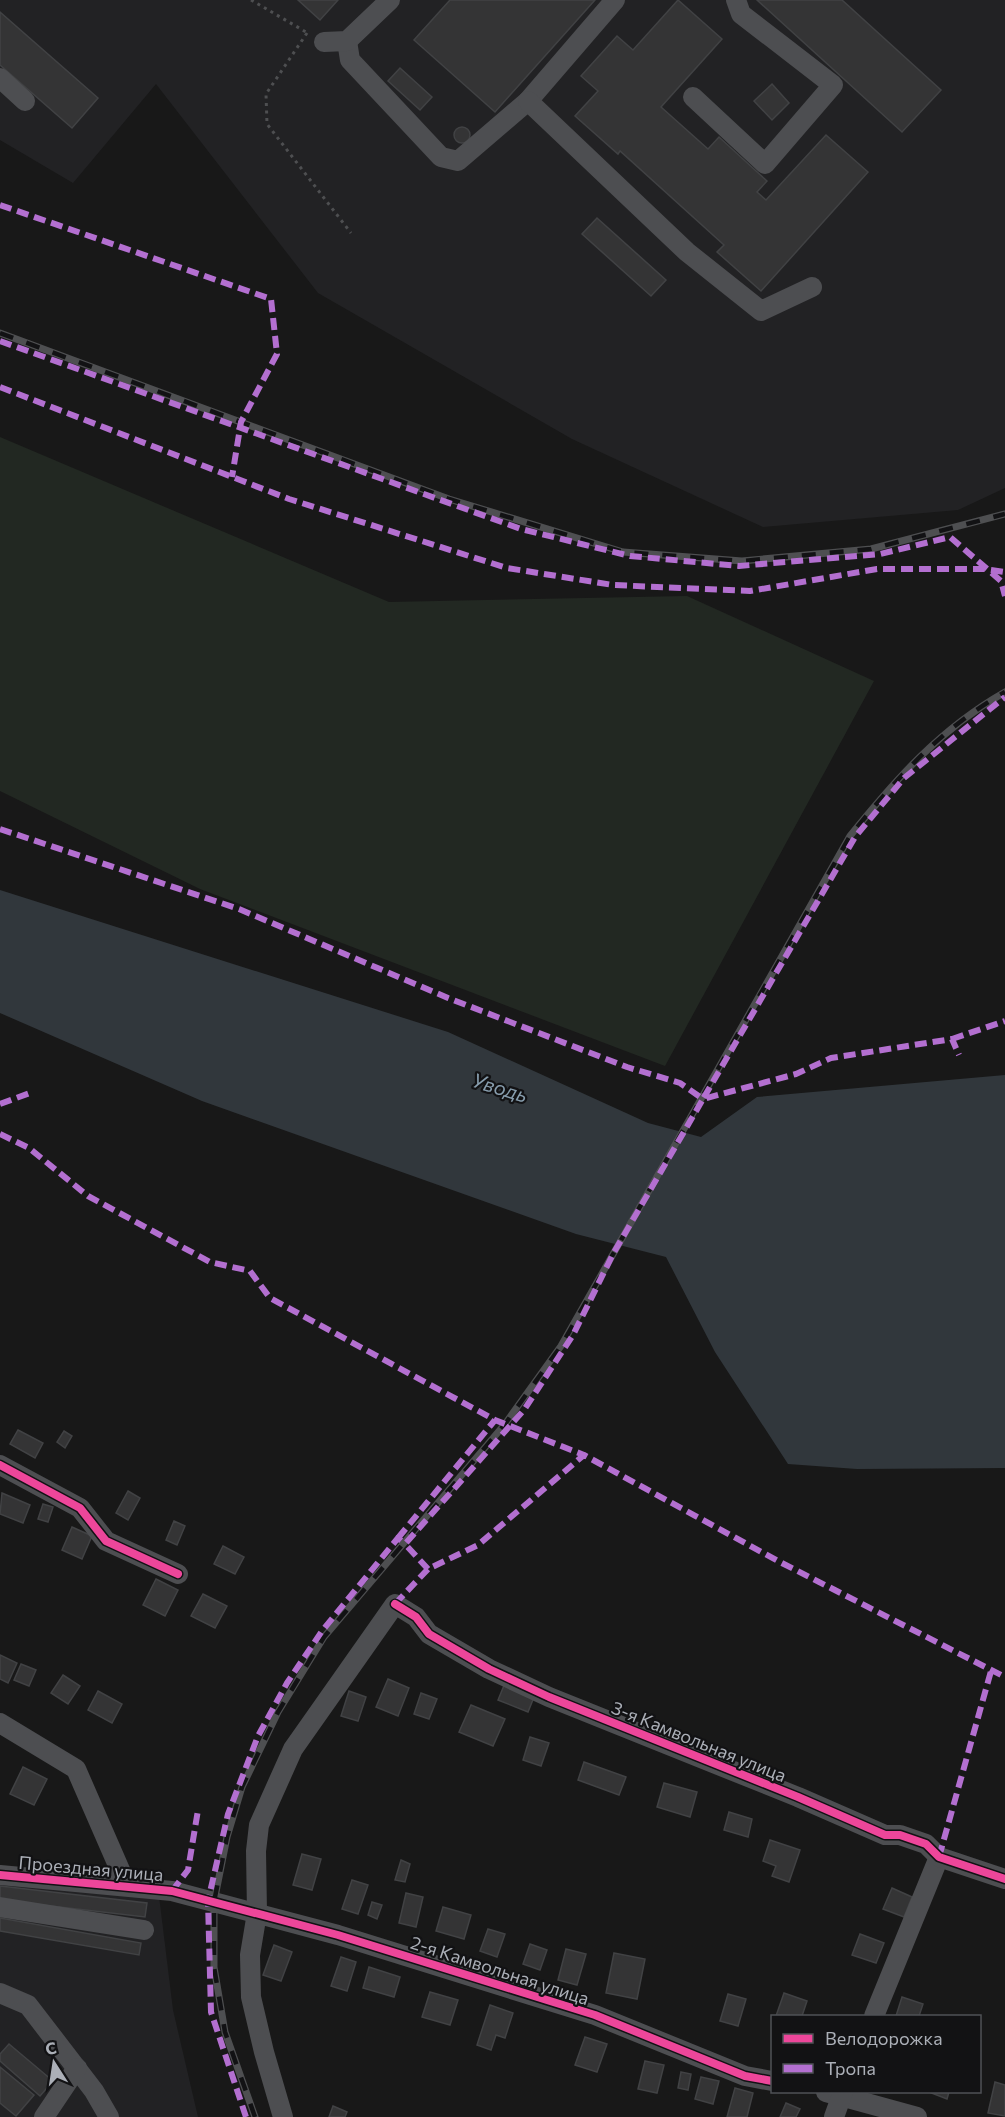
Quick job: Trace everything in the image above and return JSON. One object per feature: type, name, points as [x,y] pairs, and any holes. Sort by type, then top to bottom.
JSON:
[{"type":"street","points":[[315,38],[347,41],[390,0]]},
{"type":"street","points":[[347,41],[350,60],[441,157],[458,161],[528,101],[615,0]]},
{"type":"street","points":[[693,96],[765,164],[833,85],[741,14],[736,0]]},
{"type":"street","points":[[0,78],[25,101]]},
{"type":"street","points":[[528,101],[687,252],[761,310],[812,287]]},
{"type":"street","points":[[0,1466],[80,1508],[106,1540],[178,1574]]},
{"type":"street","name":"3-я Камвольная улица","points":[[257,1913],[256,1851],[259,1825],[268,1802],[293,1749],[395,1604],[416,1617],[429,1634],[499,1674],[885,1835],[900,1835],[926,1844],[939,1857],[1005,1879]]},
{"type":"street","points":[[0,1723],[76,1769],[127,1886]]},
{"type":"street","points":[[874,2015],[939,1857]]},
{"type":"street","name":"Проездная улица","points":[[0,1875],[172,1891],[214,1902]]},
{"type":"street","name":"2-я Камвольная улица","points":[[214,1902],[338,1935],[595,2015],[745,2076],[771,2081]]},
{"type":"street","points":[[0,1907],[144,1930]]},
{"type":"street","points":[[257,1913],[250,1955],[252,1997],[264,2052],[283,2117]]},
{"type":"street","points":[[0,1993],[28,2005],[94,2091],[109,2117]]},
{"type":"street","points":[[44,2117],[77,2068]]},
{"type":"street","points":[[834,2117],[837,2093]]},
{"type":"street","points":[[840,2093],[917,2117]]},
{"type":"path","points":[[251,0],[315,38],[266,94],[267,124],[351,233]]},
{"type":"shaded area","points":[[0,0],[1005,0],[1005,488],[958,510],[763,527],[572,439],[318,293],[156,84],[73,183],[0,140]]},
{"type":"shaded area","points":[[0,437],[389,602],[687,596],[874,681],[665,1066],[200,889],[0,791]]},
{"type":"shaded area","points":[[0,1882],[159,1896],[173,2010],[198,2117],[0,2117]]},
{"type":"water","name":"Уводь","points":[[0,890],[448,1032],[648,1123],[701,1137],[757,1097],[1005,1075],[1005,1468],[857,1469],[788,1464],[715,1352],[666,1257],[576,1234],[202,1101],[0,1013]]},
{"type":"building","points":[[298,0],[338,0],[320,20]]},
{"type":"building","points":[[450,0],[595,0],[495,112],[414,40]]},
{"type":"building","points":[[678,0],[722,39],[661,107],[708,149],[719,137],[767,181],[757,192],[766,200],[826,135],[868,172],[761,291],[717,252],[724,245],[620,151],[618,154],[575,116],[598,91],[581,76],[617,36],[633,50]]},
{"type":"building","points":[[757,0],[842,0],[941,90],[902,132]]},
{"type":"building","points":[[0,12],[98,98],[72,128],[0,65]]},
{"type":"building","points":[[400,68],[432,97],[420,110],[388,81]]},
{"type":"building","points":[[772,84],[789,103],[772,120],[754,101]]},
{"type":"building","points":[[459,127],[465,127],[470,135],[468,141],[459,143],[454,138],[454,132]]},
{"type":"building","points":[[597,218],[666,280],[651,296],[582,234]]},
{"type":"building","points":[[18,1430],[43,1443],[35,1458],[10,1444]]},
{"type":"building","points":[[64,1431],[72,1436],[65,1448],[57,1442]]},
{"type":"building","points":[[128,1491],[140,1498],[128,1520],[116,1513]]},
{"type":"building","points":[[2,1493],[30,1505],[23,1523],[0,1514]]},
{"type":"building","points":[[43,1504],[53,1507],[48,1522],[38,1519]]},
{"type":"building","points":[[174,1521],[185,1526],[177,1545],[166,1540]]},
{"type":"building","points":[[72,1527],[92,1536],[82,1559],[62,1550]]},
{"type":"building","points":[[223,1546],[244,1557],[235,1574],[214,1564]]},
{"type":"building","points":[[156,1579],[178,1590],[165,1616],[143,1605]]},
{"type":"building","points":[[203,1594],[227,1606],[215,1628],[191,1616]]},
{"type":"building","points":[[0,1655],[17,1663],[8,1683],[0,1679]]},
{"type":"building","points":[[21,1664],[36,1670],[29,1686],[14,1680]]},
{"type":"building","points":[[63,1675],[80,1686],[68,1704],[51,1693]]},
{"type":"building","points":[[388,1679],[409,1688],[398,1716],[376,1707]]},
{"type":"building","points":[[505,1683],[534,1697],[528,1712],[498,1700]]},
{"type":"building","points":[[98,1691],[122,1704],[112,1723],[88,1710]]},
{"type":"building","points":[[349,1691],[366,1697],[358,1721],[341,1716]]},
{"type":"building","points":[[421,1693],[437,1699],[429,1719],[414,1714]]},
{"type":"building","points":[[471,1705],[505,1719],[493,1746],[459,1732]]},
{"type":"building","points":[[530,1737],[549,1743],[541,1766],[523,1760]]},
{"type":"building","points":[[584,1762],[626,1777],[619,1795],[578,1780]]},
{"type":"building","points":[[23,1767],[47,1779],[34,1805],[10,1794]]},
{"type":"building","points":[[664,1783],[697,1792],[690,1817],[657,1807]]},
{"type":"building","points":[[729,1812],[752,1819],[748,1837],[724,1830]]},
{"type":"building","points":[[770,1840],[800,1850],[789,1882],[772,1876],[776,1866],[763,1861]]},
{"type":"building","points":[[302,1854],[321,1859],[312,1890],[293,1885]]},
{"type":"building","points":[[401,1860],[410,1864],[405,1882],[395,1880]]},
{"type":"building","points":[[352,1880],[368,1885],[358,1914],[342,1909]]},
{"type":"building","points":[[0,1886],[147,1903],[145,1917],[0,1900]]},
{"type":"building","points":[[892,1888],[912,1897],[904,1917],[883,1909]]},
{"type":"building","points":[[406,1893],[423,1897],[416,1927],[399,1923]]},
{"type":"building","points":[[372,1902],[382,1905],[377,1919],[368,1915]]},
{"type":"building","points":[[443,1907],[471,1915],[464,1939],[436,1931]]},
{"type":"building","points":[[0,1918],[141,1943],[139,1955],[0,1931]]},
{"type":"building","points":[[488,1929],[505,1934],[497,1957],[480,1951]]},
{"type":"building","points":[[860,1934],[884,1943],[876,1963],[852,1955]]},
{"type":"building","points":[[530,1944],[547,1950],[540,1970],[523,1964]]},
{"type":"building","points":[[274,1945],[292,1952],[281,1981],[263,1975]]},
{"type":"building","points":[[566,1949],[586,1954],[577,1985],[558,1980]]},
{"type":"building","points":[[614,1953],[645,1959],[637,1999],[606,1993]]},
{"type":"building","points":[[341,1957],[356,1962],[347,1991],[331,1986]]},
{"type":"building","points":[[369,1967],[400,1977],[394,1997],[363,1988]]},
{"type":"building","points":[[430,1992],[458,2000],[450,2025],[422,2017]]},
{"type":"building","points":[[784,1993],[807,2001],[802,2015],[776,2015]]},
{"type":"building","points":[[728,1994],[746,1999],[738,2026],[720,2021]]},
{"type":"building","points":[[902,1997],[923,2004],[919,2015],[896,2015]]},
{"type":"building","points":[[490,2005],[513,2013],[505,2038],[496,2035],[491,2050],[477,2045]]},
{"type":"building","points":[[585,2037],[607,2044],[597,2072],[575,2065]]},
{"type":"building","points":[[9,2044],[53,2081],[40,2096],[0,2061],[0,2054]]},
{"type":"building","points":[[645,2061],[664,2065],[657,2093],[638,2089]]},
{"type":"building","points":[[0,2067],[34,2095],[16,2116],[0,2103]]},
{"type":"building","points":[[681,2072],[691,2074],[688,2090],[678,2088]]},
{"type":"building","points":[[701,2077],[719,2081],[713,2104],[695,2099]]},
{"type":"building","points":[[995,2082],[1005,2085],[1005,2116],[988,2113]]},
{"type":"building","points":[[735,2088],[753,2093],[747,2117],[727,2117]]},
{"type":"building","points":[[932,2093],[949,2093],[947,2099]]},
{"type":"building","points":[[786,2103],[800,2109],[796,2117],[780,2117]]},
{"type":"building","points":[[333,2106],[347,2112],[345,2117],[329,2117]]},
{"type":"railway","points":[[0,333],[449,499],[623,552],[742,561],[871,549],[1005,514]]},
{"type":"railway","points":[[255,2117],[225,2032],[214,1967],[214,1902],[227,1837],[242,1787],[278,1712],[324,1637],[505,1424],[561,1346],[850,836],[920,756],[960,722],[1005,692]]},
{"type":"marked path","points":[[0,205],[271,299],[277,354],[241,422],[232,477]]},
{"type":"marked path","points":[[0,341],[521,529],[630,556],[739,566],[880,554],[950,537],[1001,581],[1005,596]]},
{"type":"marked path","points":[[0,387],[289,499],[507,568],[613,585],[750,591],[877,569],[984,569],[1005,572]]},
{"type":"marked path","points":[[0,829],[239,909],[448,998],[627,1067],[680,1083],[703,1099],[855,837],[904,778],[1005,697]]},
{"type":"marked path","points":[[952,1039],[1005,1021]]},
{"type":"marked path","points":[[428,1569],[405,1544],[524,1410],[573,1335],[613,1254],[703,1099],[796,1074],[831,1058],[952,1039],[959,1055]]},
{"type":"marked path","points":[[0,1104],[30,1093]]},
{"type":"marked path","points":[[0,1134],[29,1148],[88,1196],[210,1262],[250,1271],[270,1298],[495,1420],[584,1455]]},
{"type":"marked path","points":[[398,1538],[495,1420]]},
{"type":"marked path","points":[[395,1604],[428,1569],[478,1545],[584,1455],[778,1561],[1005,1677]]},
{"type":"marked path","points":[[246,2117],[211,2012],[208,1901],[228,1814],[258,1736],[287,1683],[322,1631],[398,1538],[405,1544]]},
{"type":"marked path","points":[[939,1857],[991,1671]]},
{"type":"marked path","points":[[172,1891],[188,1870],[198,1810]]},
{"type":"cycle path","points":[[0,1465],[80,1508],[106,1541],[178,1574]]},
{"type":"cycle path","points":[[395,1604],[416,1617],[429,1634],[489,1669],[549,1697],[798,1797],[885,1835],[900,1835],[926,1844],[939,1857],[1005,1879]]},
{"type":"cycle path","points":[[0,1875],[172,1891],[338,1935],[595,2015],[745,2076],[771,2081]]}]
